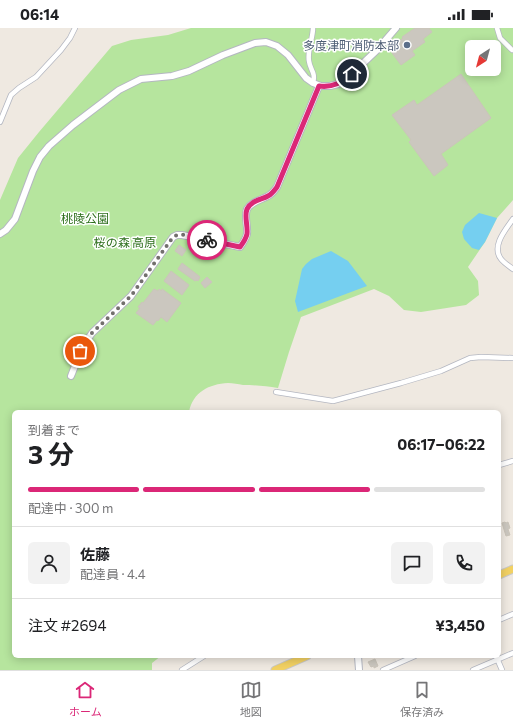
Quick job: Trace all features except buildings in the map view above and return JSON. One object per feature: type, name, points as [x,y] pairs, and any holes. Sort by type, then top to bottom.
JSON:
[{"type":"main road","points":[[501,574],[513,569]]},
{"type":"main road","points":[[275,670],[302,658]]},
{"type":"street","points":[[0,122],[3,109],[11,95],[36,77],[61,50],[76,28]]},
{"type":"street","points":[[71,376],[82,347],[88,338],[131,296],[173,237],[182,234],[240,247],[247,235],[247,209],[252,203],[273,193],[277,187],[316,84],[309,61],[313,28]]},
{"type":"street","points":[[0,234],[6,230],[15,219],[33,171],[40,157],[49,146],[120,90],[140,80],[172,76],[189,71],[223,55],[255,43],[266,42],[277,46],[288,55],[306,78],[316,84],[330,86],[338,84],[346,79],[377,50],[396,28]]},
{"type":"street","points":[[497,28],[500,38],[512,50]]},
{"type":"street","points":[[513,219],[502,235],[498,248],[500,258],[513,269]]},
{"type":"street","points":[[276,392],[333,401],[441,372],[470,358],[513,358]]},
{"type":"street","points":[[501,464],[513,460]]},
{"type":"street","points":[[501,619],[513,614]]},
{"type":"street","points":[[501,657],[513,653]]},
{"type":"street","points":[[182,670],[201,658]]},
{"type":"street","points":[[358,658],[359,670]]},
{"type":"street","points":[[383,670],[410,658]]},
{"type":"street","points":[[473,670],[497,658],[502,670]]},
{"type":"green space","points":[[191,28],[513,28],[513,200],[497,218],[485,242],[468,267],[478,281],[479,295],[466,305],[421,312],[404,310],[389,296],[374,289],[301,317],[278,388],[230,383],[214,385],[198,394],[194,399],[190,410],[12,410],[12,658],[158,658],[152,663],[152,670],[0,670],[0,200],[18,158],[112,46],[131,40],[168,35]]},
{"type":"water","points":[[479,213],[497,218],[485,242],[479,250],[472,248],[464,239],[462,232],[465,225]]},
{"type":"water","points":[[331,251],[348,261],[367,286],[298,312],[295,301],[302,269],[312,259]]},
{"type":"way so far","points":[[80,351],[92,333],[131,296],[173,237],[182,234],[207,240]]},
{"type":"place","name":"多度津町消防本部","points":[[407,45]]},
{"type":"route","points":[[207,240],[240,247],[247,235],[247,209],[252,203],[273,193],[277,187],[319,86],[338,84],[352,74]]},
{"type":"park label","name":"桃陵公園","points":[[85,218]]},
{"type":"park label","name":"桜の森 高原","points":[[125,242]]}]
